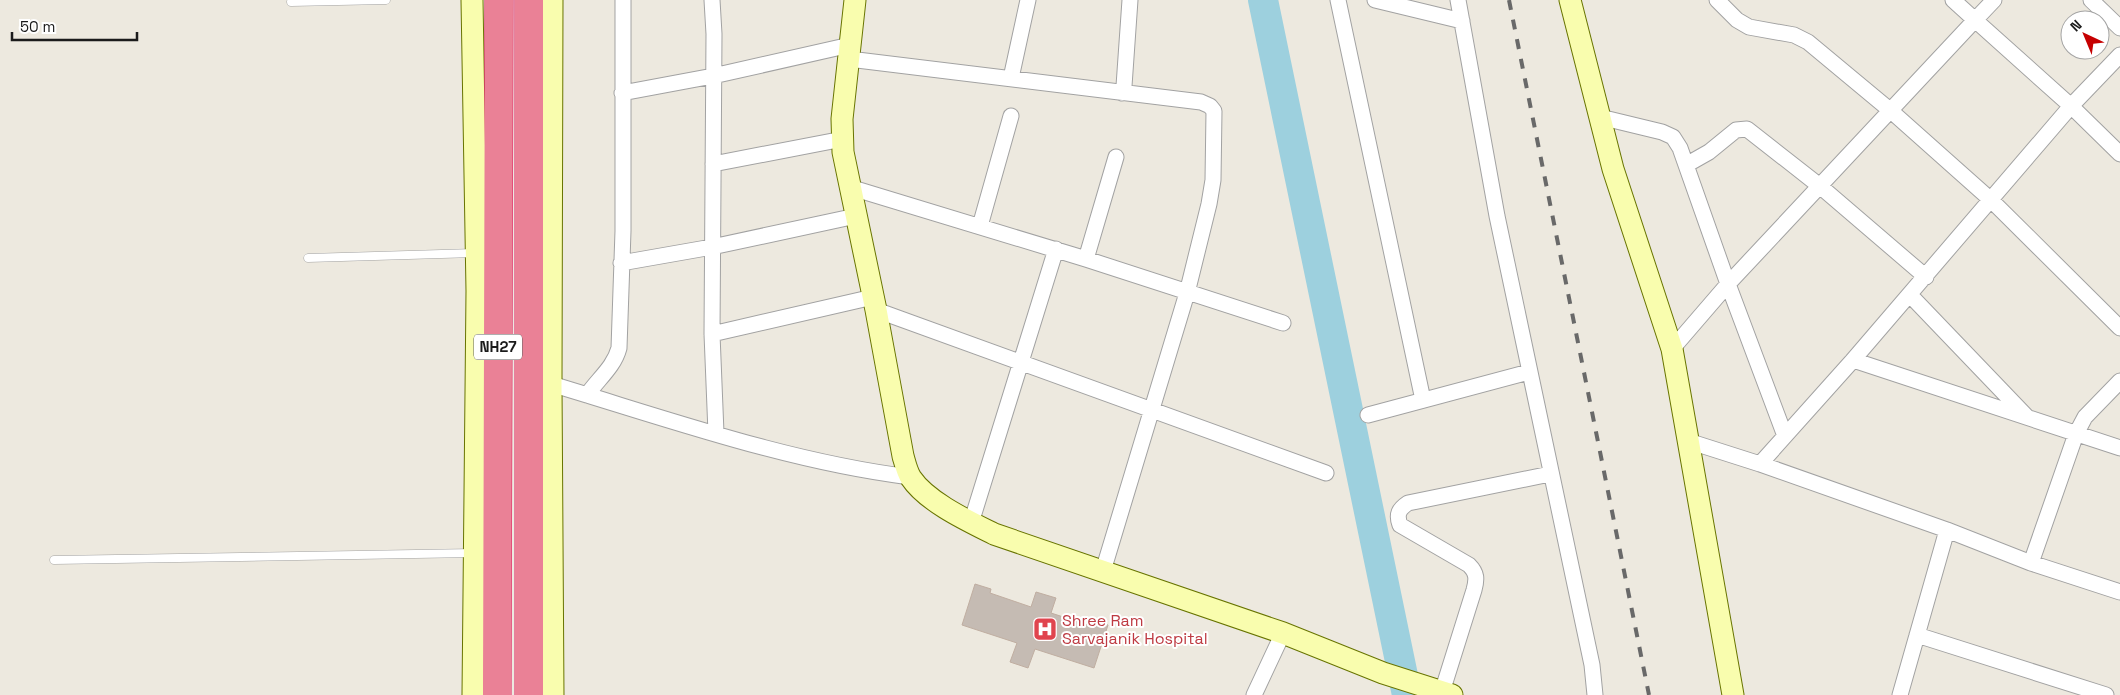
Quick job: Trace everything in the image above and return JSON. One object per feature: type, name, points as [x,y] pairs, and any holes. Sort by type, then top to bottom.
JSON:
[{"type":"highway","name":"NH27","points":[[497,695],[499,0]]},
{"type":"highway","name":"NH27","points":[[529,0],[529,695]]},
{"type":"street","points":[[472,0],[476,253],[473,695]]},
{"type":"street","points":[[552,0],[551,384],[553,695]]},
{"type":"street","points":[[587,395],[597,380],[613,363],[619,348],[622,263],[623,0]]},
{"type":"street","points":[[712,0],[712,334],[716,433]]},
{"type":"street","points":[[855,0],[844,99],[843,139],[849,187],[875,304],[903,456],[910,477],[924,493],[971,523],[994,534],[1283,634],[1383,673],[1447,693],[1474,590],[1476,571],[1400,524],[1398,517],[1400,509],[1408,504],[1550,474]]},
{"type":"street","points":[[1011,78],[1028,0]]},
{"type":"street","points":[[1122,93],[1130,0]]},
{"type":"street","points":[[1338,0],[1423,400]]},
{"type":"street","points":[[1375,0],[1462,21]]},
{"type":"street","points":[[1458,0],[1492,193],[1550,474],[1592,665],[1595,695]]},
{"type":"street","points":[[1570,0],[1613,169],[1672,349],[1734,695]]},
{"type":"street","points":[[1717,0],[1737,20],[1749,28],[1794,35],[1808,42],[1891,111],[1991,200],[2120,328]]},
{"type":"street","points":[[1953,0],[2071,106],[2120,154]]},
{"type":"street","points":[[1672,349],[1728,284],[1994,0]]},
{"type":"street","points":[[2091,0],[2120,28]]},
{"type":"street","points":[[622,94],[850,52],[1011,78],[1201,102],[1210,106],[1214,111],[1213,180],[1209,204],[1187,293],[1103,571]]},
{"type":"street","points":[[1760,464],[1910,296],[2071,106],[2120,55]]},
{"type":"street","points":[[980,226],[1011,116]]},
{"type":"street","points":[[1600,116],[1662,132],[1673,137],[1680,148],[1785,436]]},
{"type":"street","points":[[1686,165],[1709,152],[1736,130],[1747,129],[1821,186],[1926,277]]},
{"type":"street","points":[[713,164],[843,139]]},
{"type":"street","points":[[1086,259],[1116,158]]},
{"type":"street","points":[[849,187],[1086,259],[1283,323]]},
{"type":"street","points":[[622,263],[712,247],[856,216]]},
{"type":"street","points":[[971,523],[1056,250]]},
{"type":"street","points":[[1910,296],[2028,419]]},
{"type":"street","points":[[712,334],[875,304],[1021,364],[1326,473]]},
{"type":"street","points":[[1854,360],[2120,448]]},
{"type":"street","points":[[1368,415],[1529,372]]},
{"type":"street","points":[[2031,563],[2076,434],[2085,417],[2120,381]]},
{"type":"street","points":[[551,384],[796,456],[870,472],[910,477]]},
{"type":"street","points":[[1688,441],[1760,464],[1947,530],[2031,563],[2120,592]]},
{"type":"street","points":[[1900,695],[1947,530]]},
{"type":"street","points":[[1254,695],[1283,634]]},
{"type":"street","points":[[1917,636],[2106,695]]},
{"type":"lane","points":[[291,2],[386,0]]},
{"type":"lane","points":[[308,258],[476,253]]},
{"type":"lane","points":[[54,560],[474,553]]},
{"type":"building","points":[[975,584],[991,589],[990,593],[1031,607],[1036,592],[1056,598],[1051,613],[1088,625],[1090,619],[1108,625],[1094,668],[1035,649],[1028,668],[1010,662],[1017,643],[962,625]]},
{"type":"waterway","points":[[1263,0],[1407,695]]},
{"type":"railway","points":[[1509,0],[1649,695]]},
{"type":"place","name":"Shree Ram Sarvajanik Hospital","points":[[1045,629]]}]
